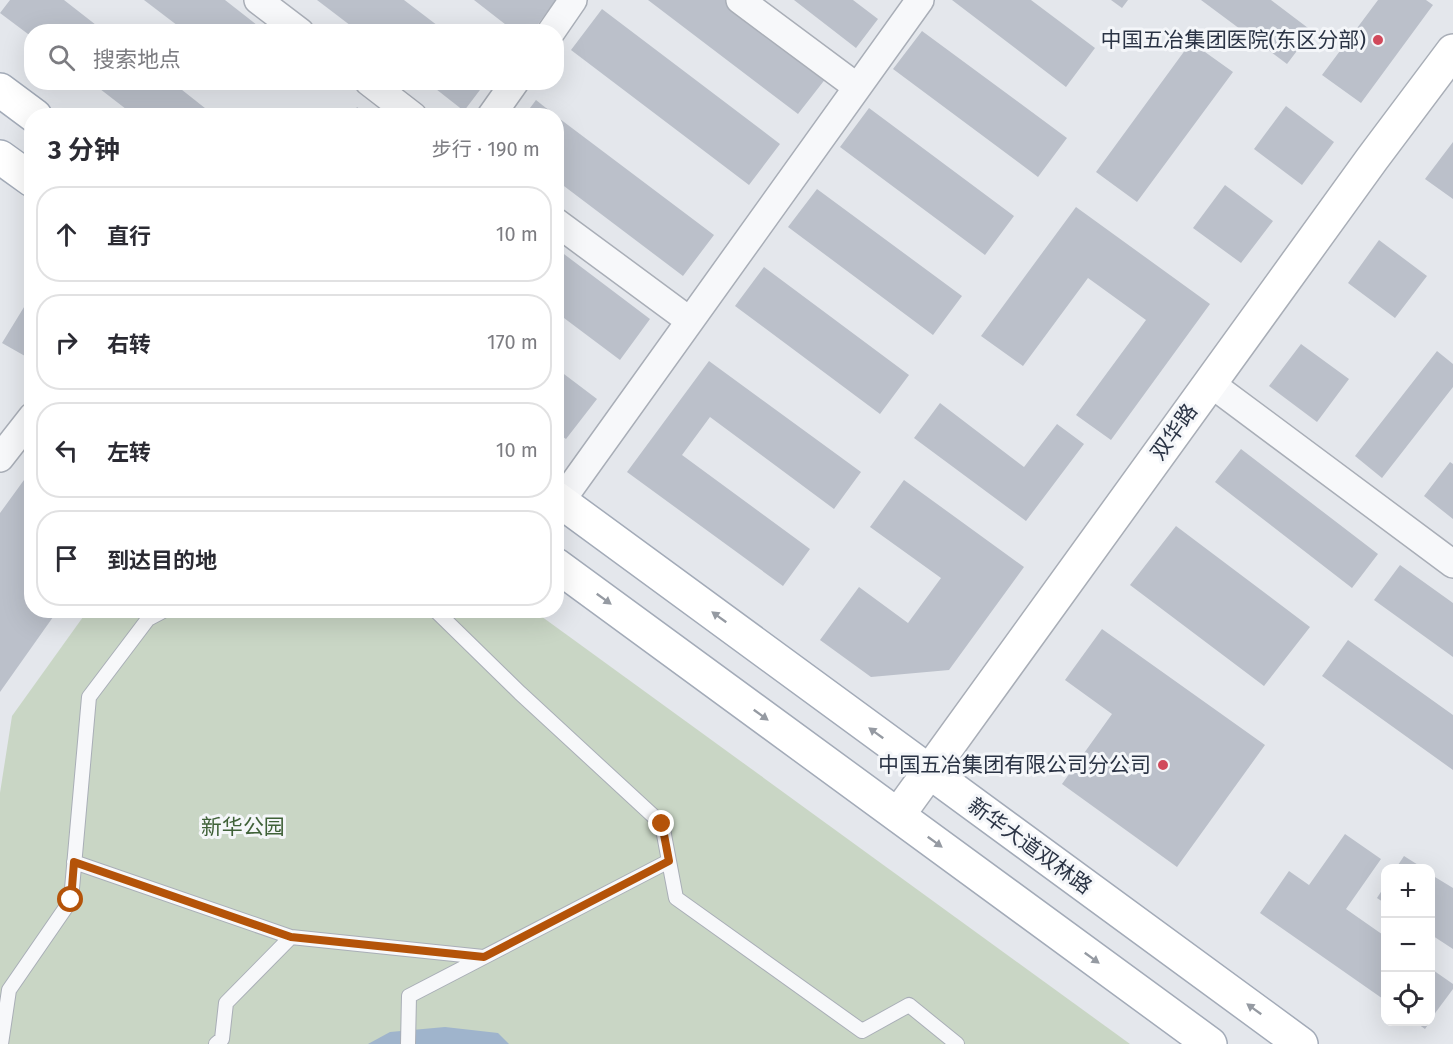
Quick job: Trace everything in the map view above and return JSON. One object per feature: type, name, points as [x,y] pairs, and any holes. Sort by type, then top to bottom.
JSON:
[{"type":"main road","name":"双华路","points":[[898,815],[1453,51]]},
{"type":"main road","points":[[0,90],[24,108]]},
{"type":"main road","points":[[0,157],[24,174]]},
{"type":"main road","name":"新华大道双林路","points":[[564,504],[1301,1044]]},
{"type":"main road","points":[[564,571],[1210,1044]]},
{"type":"street","points":[[258,0],[290,24]]},
{"type":"street","points":[[556,24],[573,0]]},
{"type":"street","points":[[740,0],[857,87]]},
{"type":"street","points":[[564,493],[920,0]]},
{"type":"street","points":[[379,90],[403,108]]},
{"type":"street","points":[[497,108],[509,90]]},
{"type":"street","points":[[564,228],[690,321]]},
{"type":"street","points":[[1210,383],[1453,564]]},
{"type":"street","points":[[0,458],[24,427]]},
{"type":"lane","points":[[1,1044],[9,990],[71,900],[89,697],[150,618]]},
{"type":"lane","points":[[443,618],[520,693],[662,824],[676,898],[862,1031],[909,1005],[957,1044]]},
{"type":"lane","points":[[408,1044],[409,996],[669,861]]},
{"type":"lane","points":[[74,862],[291,937],[484,957]]},
{"type":"lane","points":[[216,1044],[222,1039],[226,1003],[291,937]]},
{"type":"green space","name":"新华公园","points":[[82,618],[544,618],[1130,1044],[0,1044],[0,793],[12,716]]},
{"type":"water","points":[[445,1027],[498,1033],[509,1044],[368,1044],[390,1032]]},
{"type":"building","points":[[10,0],[64,0],[95,24],[24,24],[24,31],[0,13]]},
{"type":"building","points":[[144,0],[225,0],[256,24],[176,24]]},
{"type":"building","points":[[317,0],[404,0],[436,24],[348,24]]},
{"type":"building","points":[[474,0],[556,0],[538,24],[505,24]]},
{"type":"building","points":[[648,0],[733,0],[830,73],[798,114]]},
{"type":"building","points":[[794,0],[853,0],[878,19],[856,48]]},
{"type":"building","points":[[952,0],[1031,0],[1095,48],[1066,87]]},
{"type":"building","points":[[1111,0],[1128,0],[1122,8]]},
{"type":"building","points":[[1201,0],[1271,0],[1312,31],[1287,64]]},
{"type":"building","name":"中国五冶集团医院(东区分部)","points":[[1378,0],[1426,0],[1433,5],[1361,103],[1322,75]]},
{"type":"building","points":[[602,9],[780,144],[749,185],[571,50]]},
{"type":"building","points":[[922,31],[1067,138],[1038,177],[893,69]]},
{"type":"building","points":[[1191,42],[1233,72],[1137,202],[1096,172]]},
{"type":"building","points":[[101,90],[182,90],[205,108],[125,108]]},
{"type":"building","points":[[437,90],[480,90],[466,108],[460,108]]},
{"type":"building","points":[[536,100],[546,108],[530,108]]},
{"type":"building","points":[[1286,106],[1334,142],[1302,185],[1254,149]]},
{"type":"building","points":[[869,108],[1014,216],[985,255],[840,147]]},
{"type":"building","points":[[564,122],[714,235],[683,276],[564,186]]},
{"type":"building","points":[[1453,142],[1453,199],[1425,179]]},
{"type":"building","points":[[1225,185],[1273,221],[1241,263],[1193,228]]},
{"type":"building","points":[[817,189],[962,296],[933,335],[788,227]]},
{"type":"building","points":[[1076,207],[1210,304],[1111,440],[1076,415],[1146,320],[1088,278],[1023,366],[981,336]]},
{"type":"building","points":[[1379,240],[1427,276],[1395,318],[1348,283]]},
{"type":"building","points":[[564,254],[650,319],[620,360],[564,318]]},
{"type":"building","points":[[764,267],[909,375],[880,414],[735,306]]},
{"type":"building","points":[[24,307],[24,355],[2,343]]},
{"type":"building","points":[[1301,344],[1349,379],[1317,422],[1269,386]]},
{"type":"building","points":[[1437,351],[1453,364],[1453,387],[1382,478],[1355,456]]},
{"type":"building","points":[[709,361],[861,472],[834,509],[710,417],[682,455],[810,549],[783,586],[627,472]]},
{"type":"building","points":[[564,374],[597,399],[566,439],[564,438]]},
{"type":"building","points":[[940,403],[1024,467],[1057,424],[1084,444],[1026,521],[914,438]]},
{"type":"building","points":[[1241,449],[1378,554],[1352,588],[1215,482]]},
{"type":"building","points":[[1450,462],[1453,464],[1453,519],[1424,496]]},
{"type":"building","points":[[24,480],[24,618],[52,618],[0,692],[0,513]]},
{"type":"building","points":[[904,480],[1024,567],[949,670],[871,677],[820,640],[859,587],[908,623],[941,578],[870,527]]},
{"type":"building","points":[[1176,526],[1310,627],[1264,686],[1130,585]]},
{"type":"building","points":[[1400,565],[1453,603],[1453,657],[1374,600]]},
{"type":"building","name":"中国五冶集团有限公司分公司","points":[[1102,629],[1265,745],[1177,867],[1062,784],[1112,714],[1065,680]]},
{"type":"building","points":[[1348,640],[1453,715],[1453,770],[1322,676]]},
{"type":"building","points":[[1345,834],[1381,859],[1346,909],[1381,934],[1381,998],[1260,913],[1289,871],[1309,885]]},
{"type":"building","points":[[1404,856],[1417,864],[1399,864]]},
{"type":"building","points":[[1435,877],[1453,888],[1453,949],[1435,937]]},
{"type":"building","points":[[1435,971],[1453,984],[1453,989],[1435,1013]]},
{"type":"place","name":"中国五冶集团医院(东区分部)","points":[[1378,40]]},
{"type":"place","name":"中国五冶集团有限公司分公司","points":[[1163,765]]},
{"type":"route","points":[[71,900],[74,862],[291,937],[484,957],[669,861],[662,824]]}]
